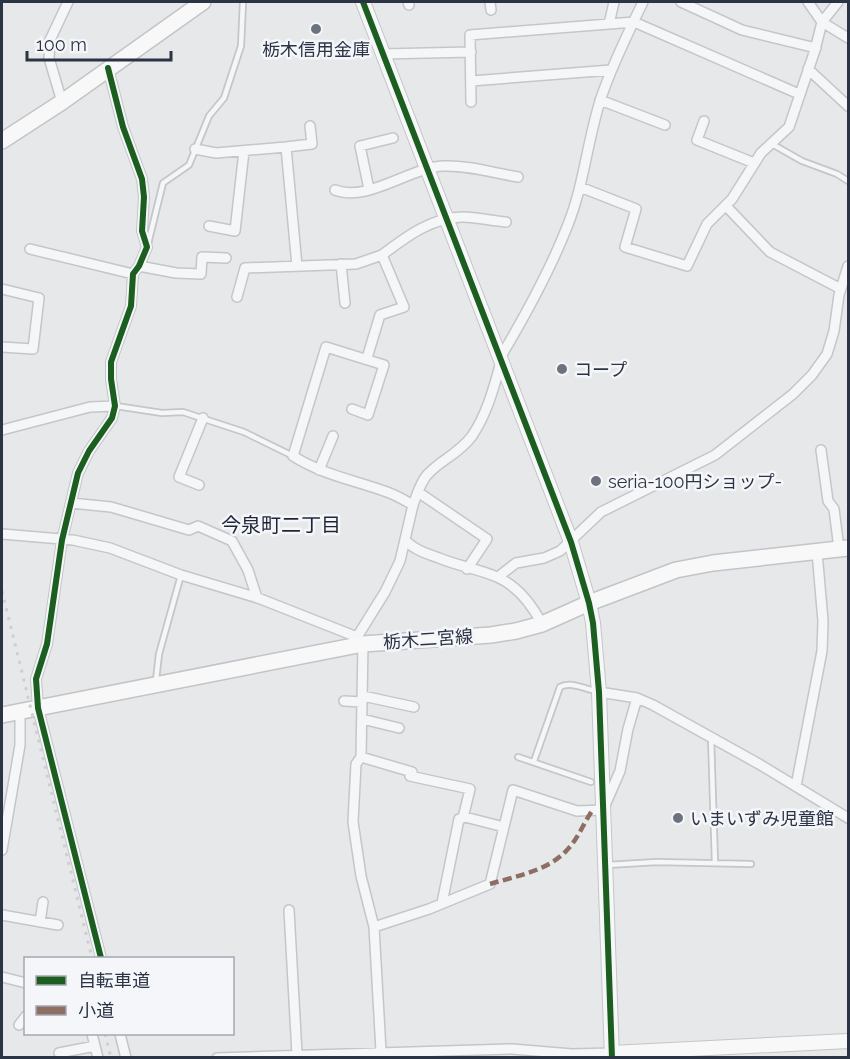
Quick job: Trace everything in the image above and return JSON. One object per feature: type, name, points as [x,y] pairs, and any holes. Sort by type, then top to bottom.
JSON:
[{"type":"main road","points":[[2,141],[62,102],[203,2]]},
{"type":"main road","name":"栃木二宮線","points":[[2,715],[360,640],[491,635],[542,624],[589,603],[676,570],[713,563],[844,549]]},
{"type":"street","points":[[62,102],[49,58],[50,40],[68,2]]},
{"type":"street","points":[[363,2],[571,542],[589,603],[599,692],[612,1055]]},
{"type":"street","points":[[609,24],[614,2]]},
{"type":"street","points":[[381,1051],[374,927],[361,876],[353,822],[356,764],[361,757],[360,640],[400,561],[413,505],[424,478],[431,470],[457,453],[471,437],[482,419],[500,360],[536,296],[568,226],[580,187],[600,100],[611,70],[643,2]]},
{"type":"street","points":[[681,2],[742,30],[816,48]]},
{"type":"street","points":[[808,2],[822,22],[849,38]]},
{"type":"street","points":[[580,187],[636,209],[626,247],[687,266],[707,224],[726,206],[761,153],[789,127],[816,48],[822,22],[838,2]]},
{"type":"street","points":[[471,102],[470,34],[634,22],[800,94]]},
{"type":"street","points":[[382,54],[471,52]]},
{"type":"street","points":[[101,957],[38,708],[36,680],[47,644],[62,540],[78,473],[89,451],[112,418],[115,406],[111,362],[131,306],[136,270],[147,247],[142,231],[144,197],[142,179],[123,127],[108,68]]},
{"type":"street","points":[[808,69],[849,106]]},
{"type":"street","points":[[471,81],[611,70]]},
{"type":"street","points":[[600,100],[665,125]]},
{"type":"street","points":[[704,121],[697,140],[754,164]]},
{"type":"street","points":[[195,149],[216,153],[312,144],[310,126]]},
{"type":"street","points":[[369,189],[360,146],[393,138]]},
{"type":"street","points":[[286,147],[297,266]]},
{"type":"street","points":[[208,226],[235,231],[244,151]]},
{"type":"street","points":[[335,190],[343,194],[379,188],[428,169],[443,166],[518,177]]},
{"type":"street","points":[[726,206],[770,252],[841,289]]},
{"type":"street","points":[[237,297],[245,268],[356,264],[382,255],[414,231],[447,219],[463,217],[506,222]]},
{"type":"street","points":[[30,249],[136,270],[176,273],[201,274],[202,256],[226,258]]},
{"type":"street","points":[[367,358],[380,315],[404,307],[382,255]]},
{"type":"street","points":[[341,264],[345,303]]},
{"type":"street","points":[[498,577],[516,563],[550,556],[571,542],[601,512],[715,455],[793,394],[812,375],[827,354],[834,331],[841,289],[849,266]]},
{"type":"street","points":[[2,289],[39,298],[33,349],[2,347]]},
{"type":"street","points":[[352,410],[368,415],[384,365],[326,347],[292,456],[319,470],[353,483],[389,492],[413,505]]},
{"type":"street","points":[[2,430],[90,407],[115,406]]},
{"type":"street","points":[[199,485],[179,477],[203,418]]},
{"type":"street","points":[[319,470],[333,436]]},
{"type":"street","points":[[821,450],[828,501],[834,509],[844,549]]},
{"type":"street","points":[[418,492],[487,539],[467,569]]},
{"type":"street","points":[[71,503],[111,507],[189,530],[198,526],[232,541],[248,570],[257,598]]},
{"type":"street","points":[[2,534],[110,548],[181,575],[257,598],[360,640]]},
{"type":"street","points":[[406,541],[423,552],[467,569],[498,577],[526,598],[542,624]]},
{"type":"street","points":[[796,786],[822,651],[823,621],[817,552]]},
{"type":"street","points":[[599,692],[637,698],[711,737],[849,818]]},
{"type":"street","points":[[603,810],[620,771],[637,698]]},
{"type":"street","points":[[344,701],[362,699],[414,707]]},
{"type":"street","points":[[2,849],[20,745],[20,711]]},
{"type":"street","points":[[362,719],[399,728]]},
{"type":"street","points":[[361,757],[412,772],[410,776],[470,789],[463,818],[459,819],[454,838],[442,903]]},
{"type":"street","points":[[374,927],[490,884],[513,790],[577,811],[603,810]]},
{"type":"street","points":[[463,818],[504,827]]},
{"type":"street","points":[[40,922],[43,902]]},
{"type":"street","points":[[289,910],[297,1054]]},
{"type":"street","points":[[2,915],[58,925]]},
{"type":"street","points":[[2,977],[24,982]]},
{"type":"street","points":[[19,1025],[24,1019]]},
{"type":"street","points":[[92,1035],[98,1058]]},
{"type":"street","points":[[120,1035],[126,1058]]},
{"type":"street","points":[[217,1058],[512,1048],[612,1055],[849,1041]]},
{"type":"street","points":[[59,1053],[95,1046]]},
{"type":"lane","points":[[147,247],[163,183],[189,165],[209,116],[224,98],[241,46],[243,2]]},
{"type":"lane","points":[[772,144],[802,161],[849,181]]},
{"type":"lane","points":[[115,406],[162,413],[183,412],[244,432],[292,456]]},
{"type":"lane","points":[[156,684],[159,654],[181,575]]},
{"type":"lane","points":[[534,761],[560,687],[569,684],[599,692]]},
{"type":"lane","points":[[711,737],[715,863]]},
{"type":"lane","points":[[518,757],[591,782]]},
{"type":"lane","points":[[605,865],[657,862],[751,864]]},
{"type":"railway","points":[[2,591],[92,957]]},
{"type":"railway","points":[[105,1035],[111,1058]]},
{"type":"marked path","points":[[490,884],[531,872],[551,863],[567,850],[592,811]]},
{"type":"cycle path","points":[[363,2],[571,542],[589,603],[599,692],[612,1058]]},
{"type":"cycle path","points":[[101,957],[38,708],[36,679],[47,644],[62,540],[78,473],[89,451],[112,418],[115,406],[111,362],[131,306],[133,274],[147,247],[142,231],[144,197],[142,179],[123,127],[108,68]]},
{"type":"place","name":"栃木信用金庫","points":[[316,29]]},
{"type":"place","name":"コープ","points":[[562,369]]},
{"type":"place","name":"seria-100円ショップ-","points":[[596,481]]},
{"type":"place","name":"いまいずみ児童館","points":[[678,818]]},
{"type":"district","name":"今泉町二丁目","points":[[281,525]]}]
